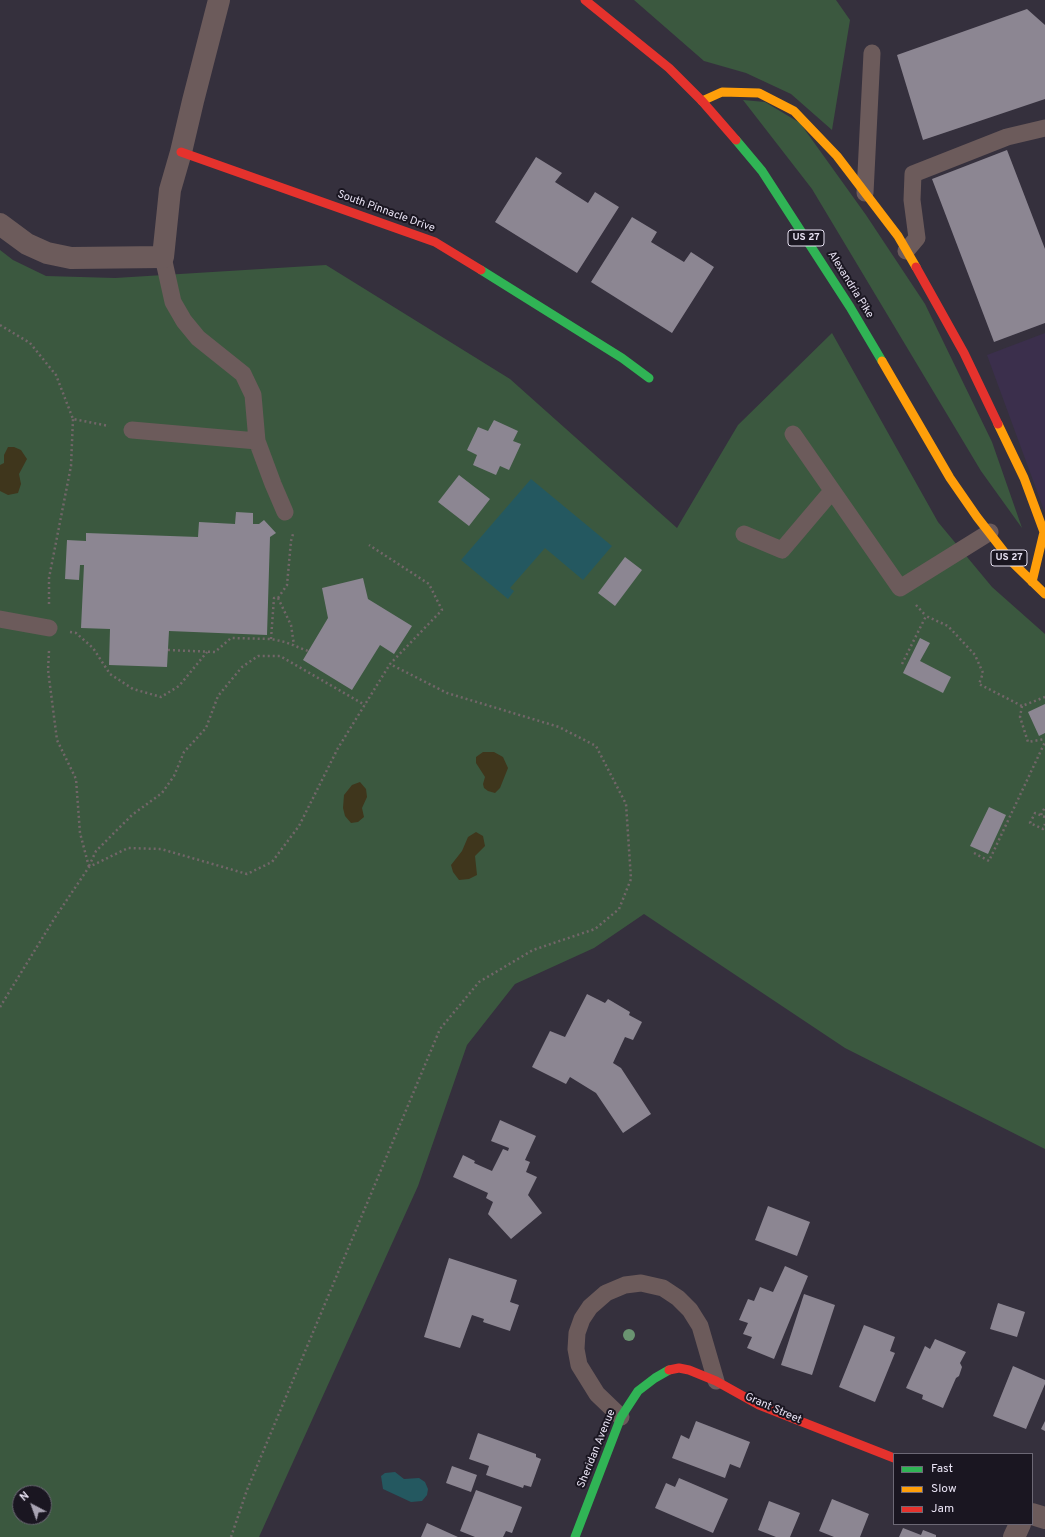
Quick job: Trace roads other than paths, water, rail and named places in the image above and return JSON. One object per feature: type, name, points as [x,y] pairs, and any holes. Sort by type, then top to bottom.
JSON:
[{"type":"street","points":[[0,224],[27,244],[53,254],[72,258],[163,257],[170,190],[219,0]]},
{"type":"street","name":"Alexandria Pike","points":[[585,0],[669,68],[702,102],[762,171],[850,307],[950,478],[1012,562],[1045,594]]},
{"type":"street","points":[[702,102],[722,92],[759,94],[794,111],[837,156],[898,236],[964,354],[1024,478],[1044,532],[1032,582]]},
{"type":"street","name":"South Pinnacle Drive","points":[[181,152],[435,242],[622,358],[649,378]]},
{"type":"street","name":"Grant Street","points":[[654,1378],[668,1370],[679,1368],[689,1370],[716,1381],[759,1404],[893,1458]]},
{"type":"street","name":"Sheridan Avenue","points":[[575,1537],[622,1417],[638,1391],[654,1378]]},
{"type":"street","points":[[1033,1514],[1045,1518]]},
{"type":"street","points":[[1014,1537],[1020,1525]]},
{"type":"lane","points":[[865,193],[872,53]]},
{"type":"lane","points":[[906,251],[917,238],[912,200],[913,174],[1007,137],[1045,128]]},
{"type":"lane","points":[[163,257],[173,302],[184,321],[198,338],[243,374],[253,395],[257,441],[285,512]]},
{"type":"lane","points":[[132,430],[257,441]]},
{"type":"lane","points":[[793,434],[900,588],[990,532]]},
{"type":"lane","points":[[744,534],[782,550],[832,491]]},
{"type":"lane","points":[[0,619],[49,628]]},
{"type":"lane","points":[[622,1417],[594,1389],[579,1365],[576,1349],[577,1333],[582,1319],[590,1307],[606,1293],[625,1285],[641,1283],[663,1288],[678,1298],[690,1310],[700,1326],[716,1381]]},
{"type":"water","points":[[531,479],[612,546],[583,580],[545,548],[510,588],[514,591],[508,599],[461,560]]},
{"type":"water","points":[[395,1472],[404,1479],[419,1478],[425,1482],[428,1489],[427,1495],[422,1501],[411,1502],[383,1489],[381,1476],[385,1473]]}]
